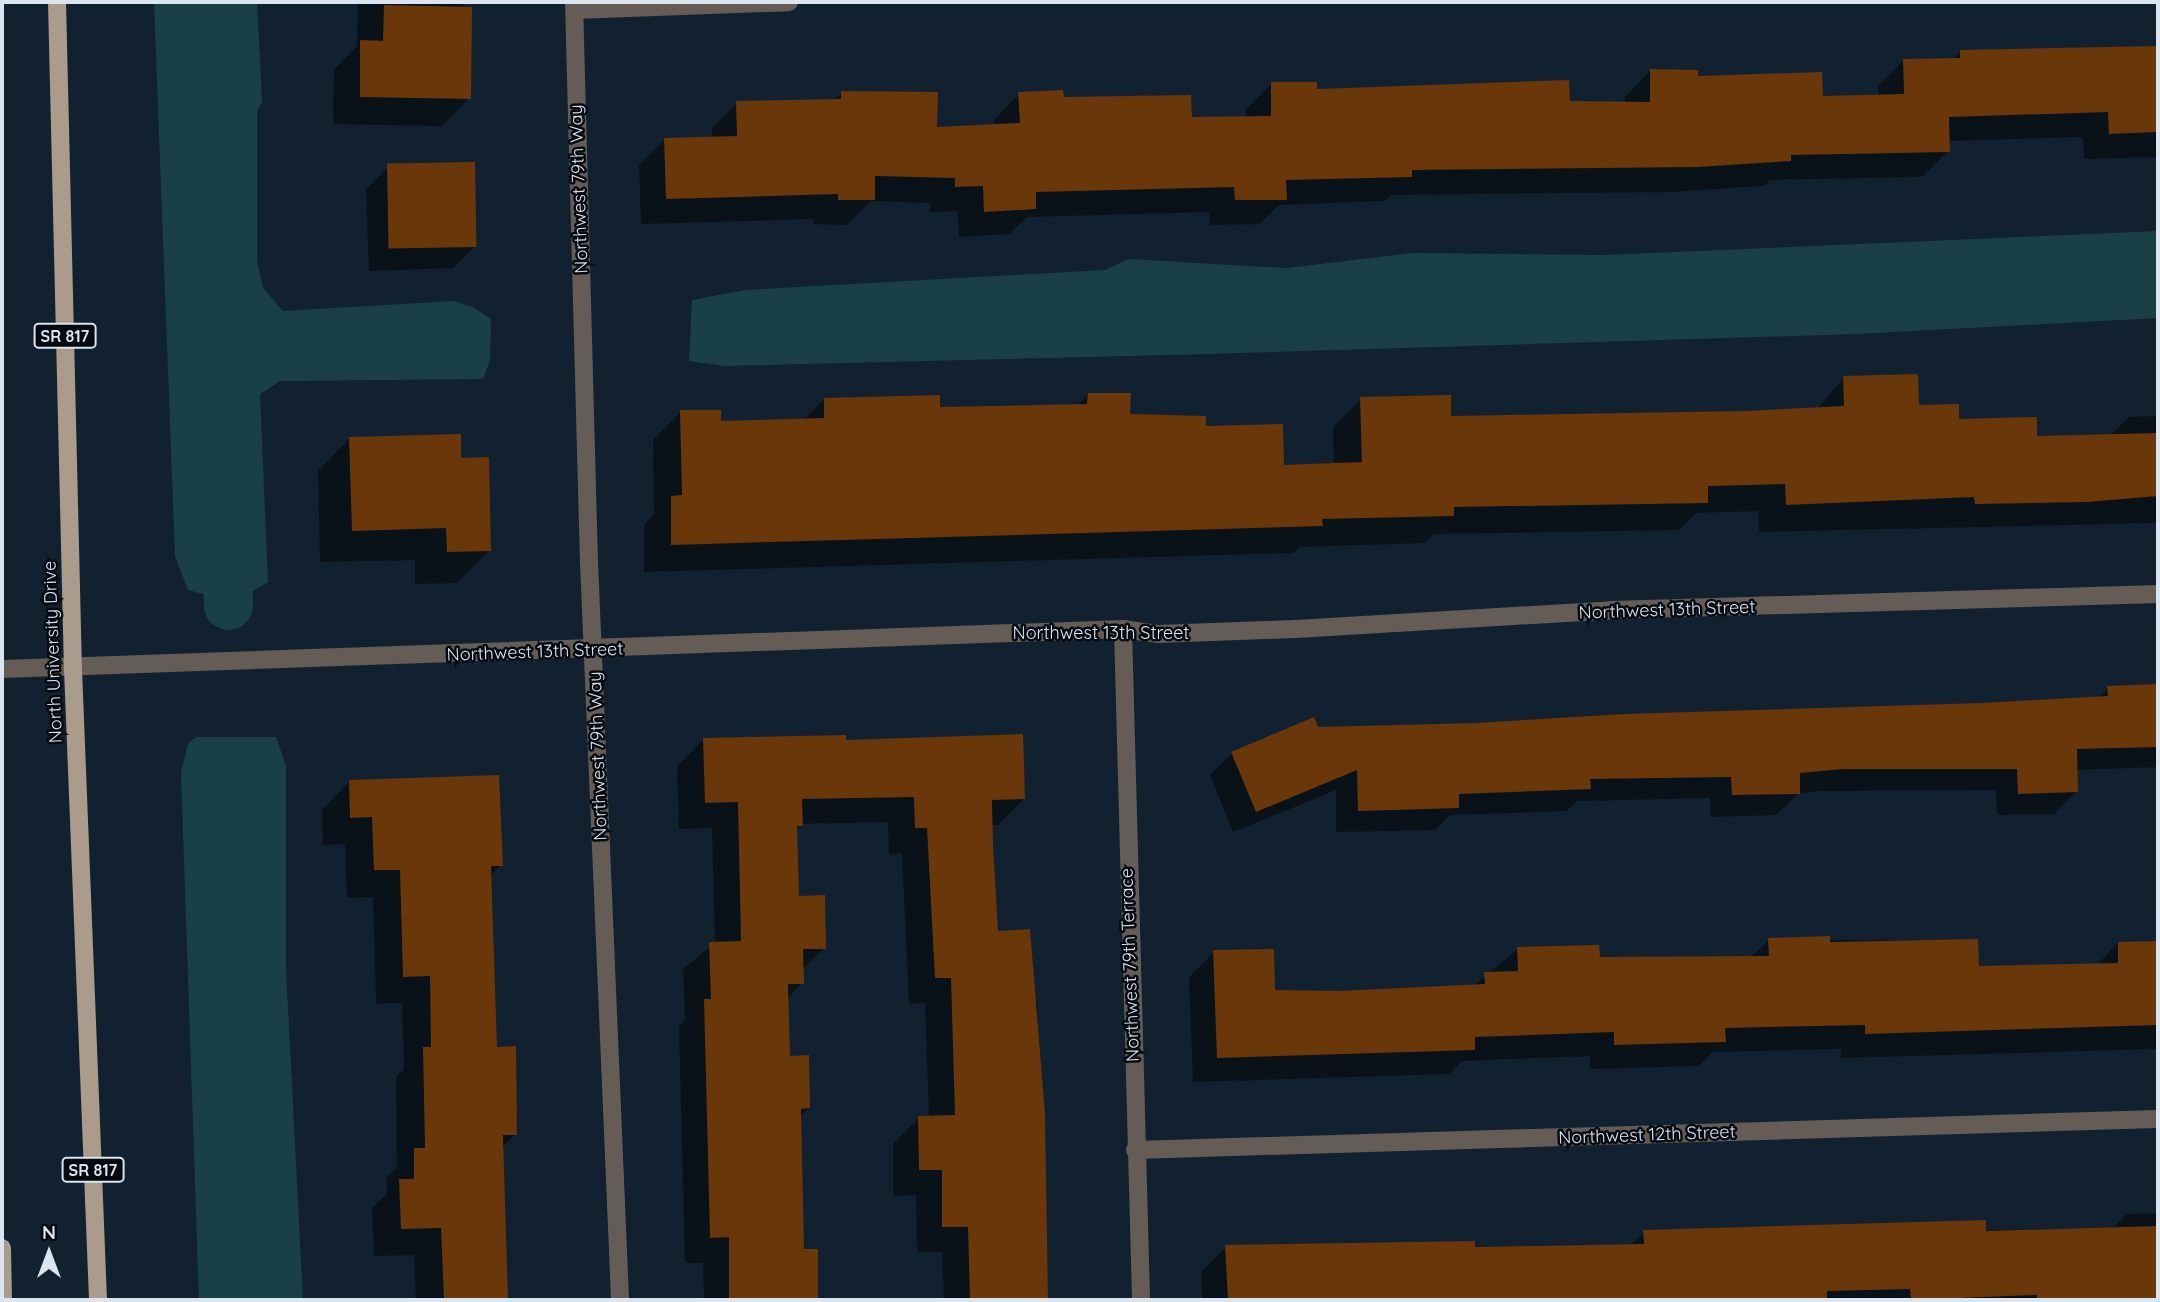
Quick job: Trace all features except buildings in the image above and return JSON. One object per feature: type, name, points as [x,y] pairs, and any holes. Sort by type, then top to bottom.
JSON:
[{"type":"main road","name":"North University Drive","points":[[57,2],[74,669],[98,1300]]},
{"type":"main road","points":[[2,1248],[3,1300]]},
{"type":"street","points":[[575,6],[789,2]]},
{"type":"street","name":"Northwest 79th Way","points":[[575,6],[594,649],[620,1300]]},
{"type":"street","name":"Northwest 13th Street","points":[[2,669],[74,669],[1123,629],[1158,634],[1282,630],[1599,611],[2158,594]]},
{"type":"street","name":"Northwest 79th Terrace","points":[[1123,629],[1141,1300]]},
{"type":"street","name":"Northwest 12th Street","points":[[1135,1150],[2158,1119]]},
{"type":"shaded area","points":[[154,2],[257,2],[262,102],[257,112],[257,261],[263,288],[283,311],[453,301],[473,307],[491,319],[490,360],[483,379],[280,381],[260,394],[268,582],[250,593],[219,598],[188,590],[175,556]]},
{"type":"shaded area","points":[[2158,231],[2158,318],[1857,334],[1206,354],[725,366],[689,361],[692,300],[745,290],[1105,270],[1128,259],[1287,268],[1412,253],[1605,255]]},
{"type":"shaded area","points":[[196,737],[276,737],[286,766],[286,969],[303,1300],[199,1300],[181,772],[188,744]]},
{"type":"waterway","points":[[226,531],[228,605]]}]
